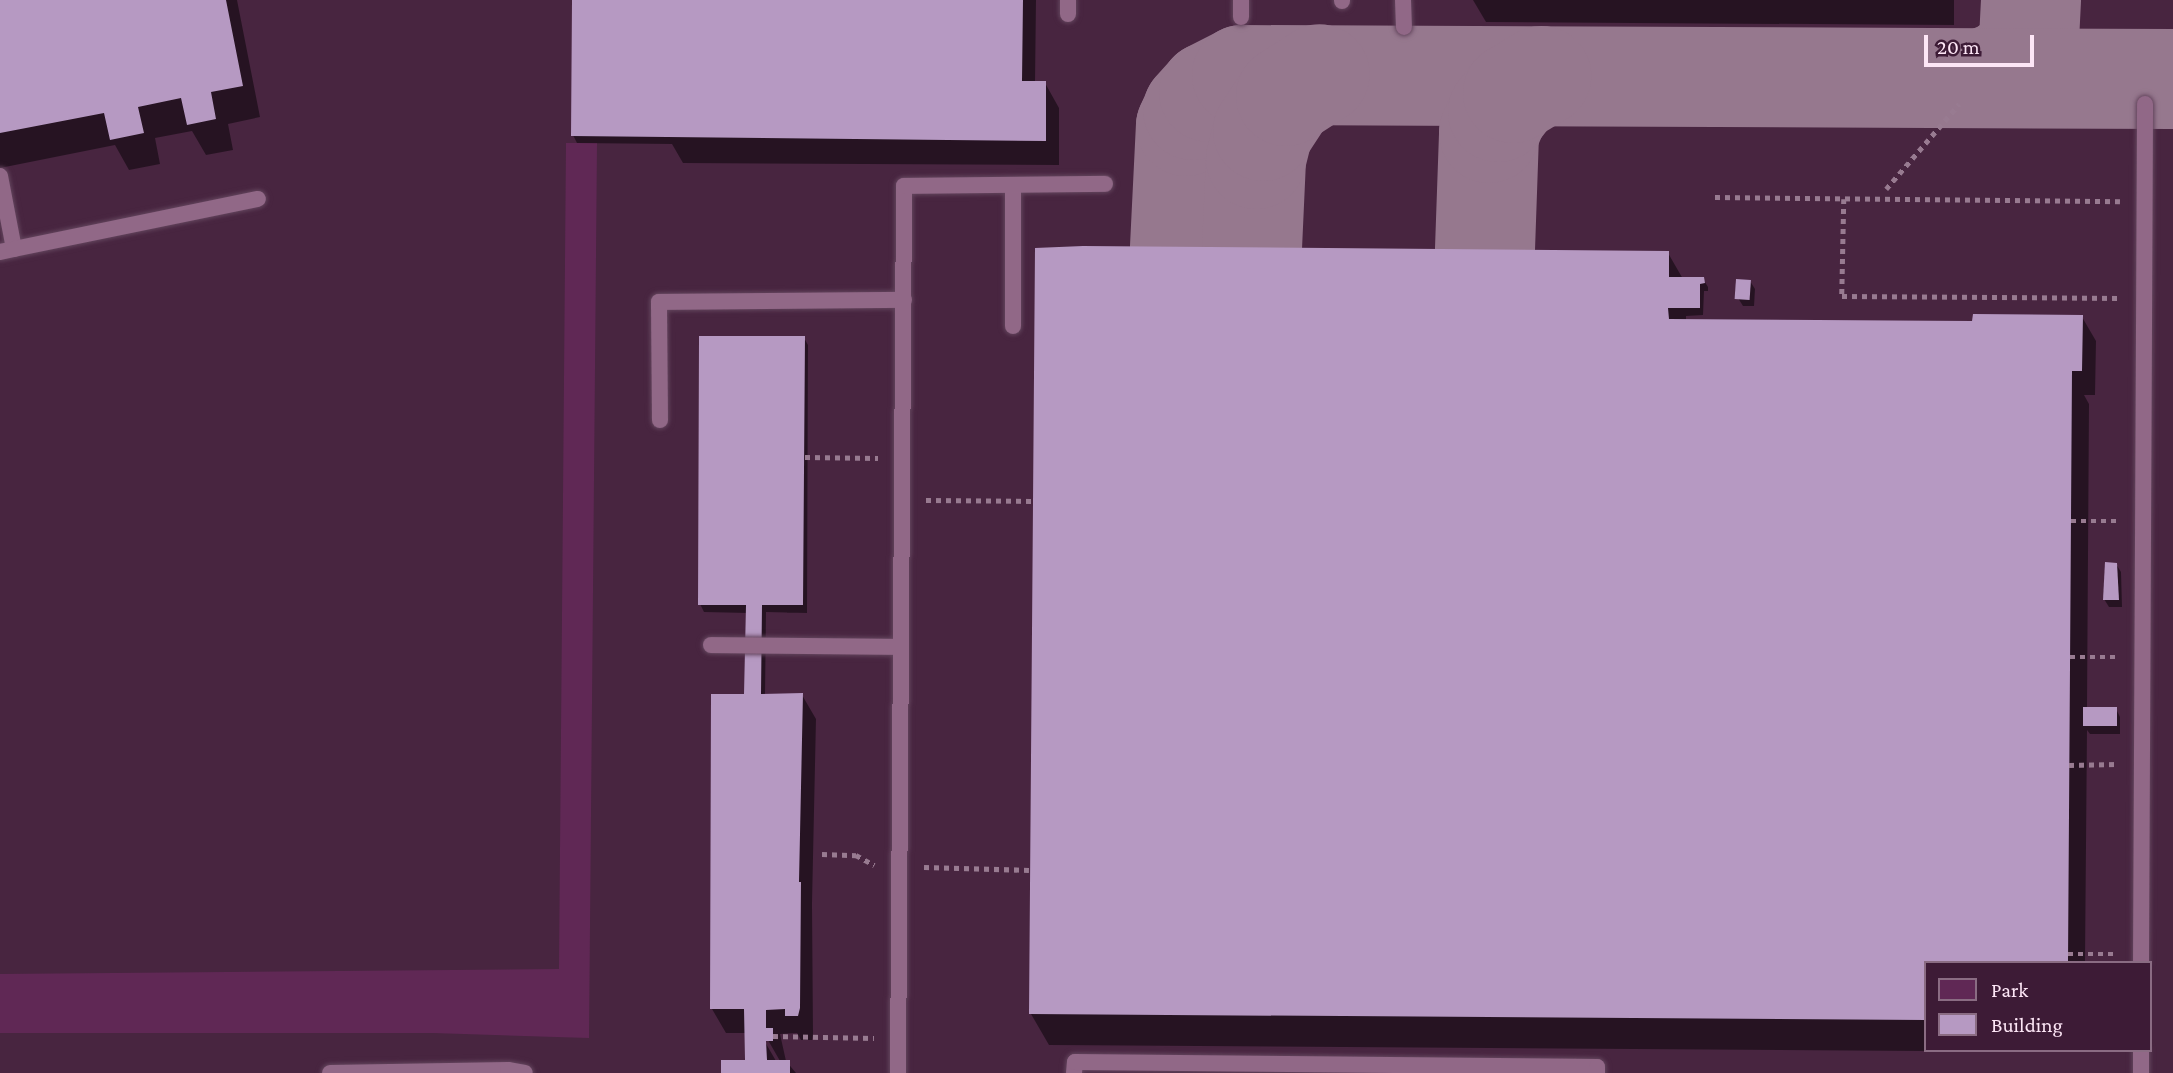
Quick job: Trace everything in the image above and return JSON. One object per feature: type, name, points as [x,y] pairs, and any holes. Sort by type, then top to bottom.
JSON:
[{"type":"lane","points":[[1241,0],[1241,17]]},
{"type":"lane","points":[[1403,0],[1404,27]]},
{"type":"lane","points":[[2141,958],[2145,104]]},
{"type":"lane","points":[[0,176],[7,251],[258,199]]},
{"type":"lane","points":[[898,1073],[904,186],[1105,184]]},
{"type":"lane","points":[[1013,185],[1013,326]]},
{"type":"lane","points":[[660,420],[659,302],[904,300]]},
{"type":"lane","points":[[711,645],[901,647]]},
{"type":"lane","points":[[2141,1052],[2141,1073]]},
{"type":"lane","points":[[1074,1073],[1075,1062],[1597,1067],[1597,1073]]},
{"type":"lane","points":[[330,1073],[525,1073]]},
{"type":"path","points":[[1886,189],[1959,104]]},
{"type":"path","points":[[1714,197],[2144,201]]},
{"type":"path","points":[[1844,199],[1842,296],[2144,298]]},
{"type":"path","points":[[806,457],[882,458],[902,481],[926,500],[1031,501]]},
{"type":"path","points":[[2071,521],[2143,520]]},
{"type":"path","points":[[2070,657],[2142,656]]},
{"type":"path","points":[[2069,765],[2142,764]]},
{"type":"path","points":[[2068,954],[2141,958]]},
{"type":"path","points":[[773,1036],[874,1038]]},
{"type":"green space","points":[[566,143],[597,143],[589,1038],[433,1033],[0,1033],[0,974],[559,969]]},
{"type":"building","points":[[0,0],[226,0],[243,86],[211,92],[216,119],[187,125],[181,98],[138,107],[144,133],[110,140],[104,113],[0,133]]},
{"type":"building","points":[[572,0],[1023,0],[1022,81],[1046,81],[1046,141],[571,136]]},
{"type":"building","points":[[1083,246],[1669,251],[1669,277],[1704,277],[1705,283],[1700,284],[1700,308],[1668,308],[1669,319],[1972,321],[1973,314],[2083,315],[2082,371],[2072,371],[2068,961],[1924,961],[1924,1020],[1029,1014],[1035,248]]},
{"type":"building","points":[[1736,279],[1751,280],[1750,300],[1735,299]]},
{"type":"building","points":[[699,336],[805,336],[803,605],[762,605],[761,694],[803,693],[799,882],[800,1008],[798,1016],[785,1016],[785,1009],[766,1010],[766,1028],[773,1028],[773,1041],[766,1041],[767,1060],[790,1060],[790,1073],[721,1073],[721,1060],[745,1060],[744,1009],[710,1009],[711,694],[744,694],[746,605],[698,605]]},
{"type":"building","points":[[2105,562],[2117,563],[2119,600],[2103,600]]},
{"type":"building","points":[[2083,707],[2117,707],[2117,726],[2083,726]]},
{"type":"taxiway","points":[[1984,78],[2004,70],[2024,53],[2029,40],[2031,0]]},
{"type":"taxiway","points":[[1252,248],[1256,159],[1263,131],[1286,96],[1320,74]]},
{"type":"taxiway","points":[[1180,247],[1186,126],[1193,110],[1209,92],[1242,75],[2173,79]]},
{"type":"taxiway","points":[[1485,249],[1489,133],[1498,112],[1513,93],[1541,76]]}]
